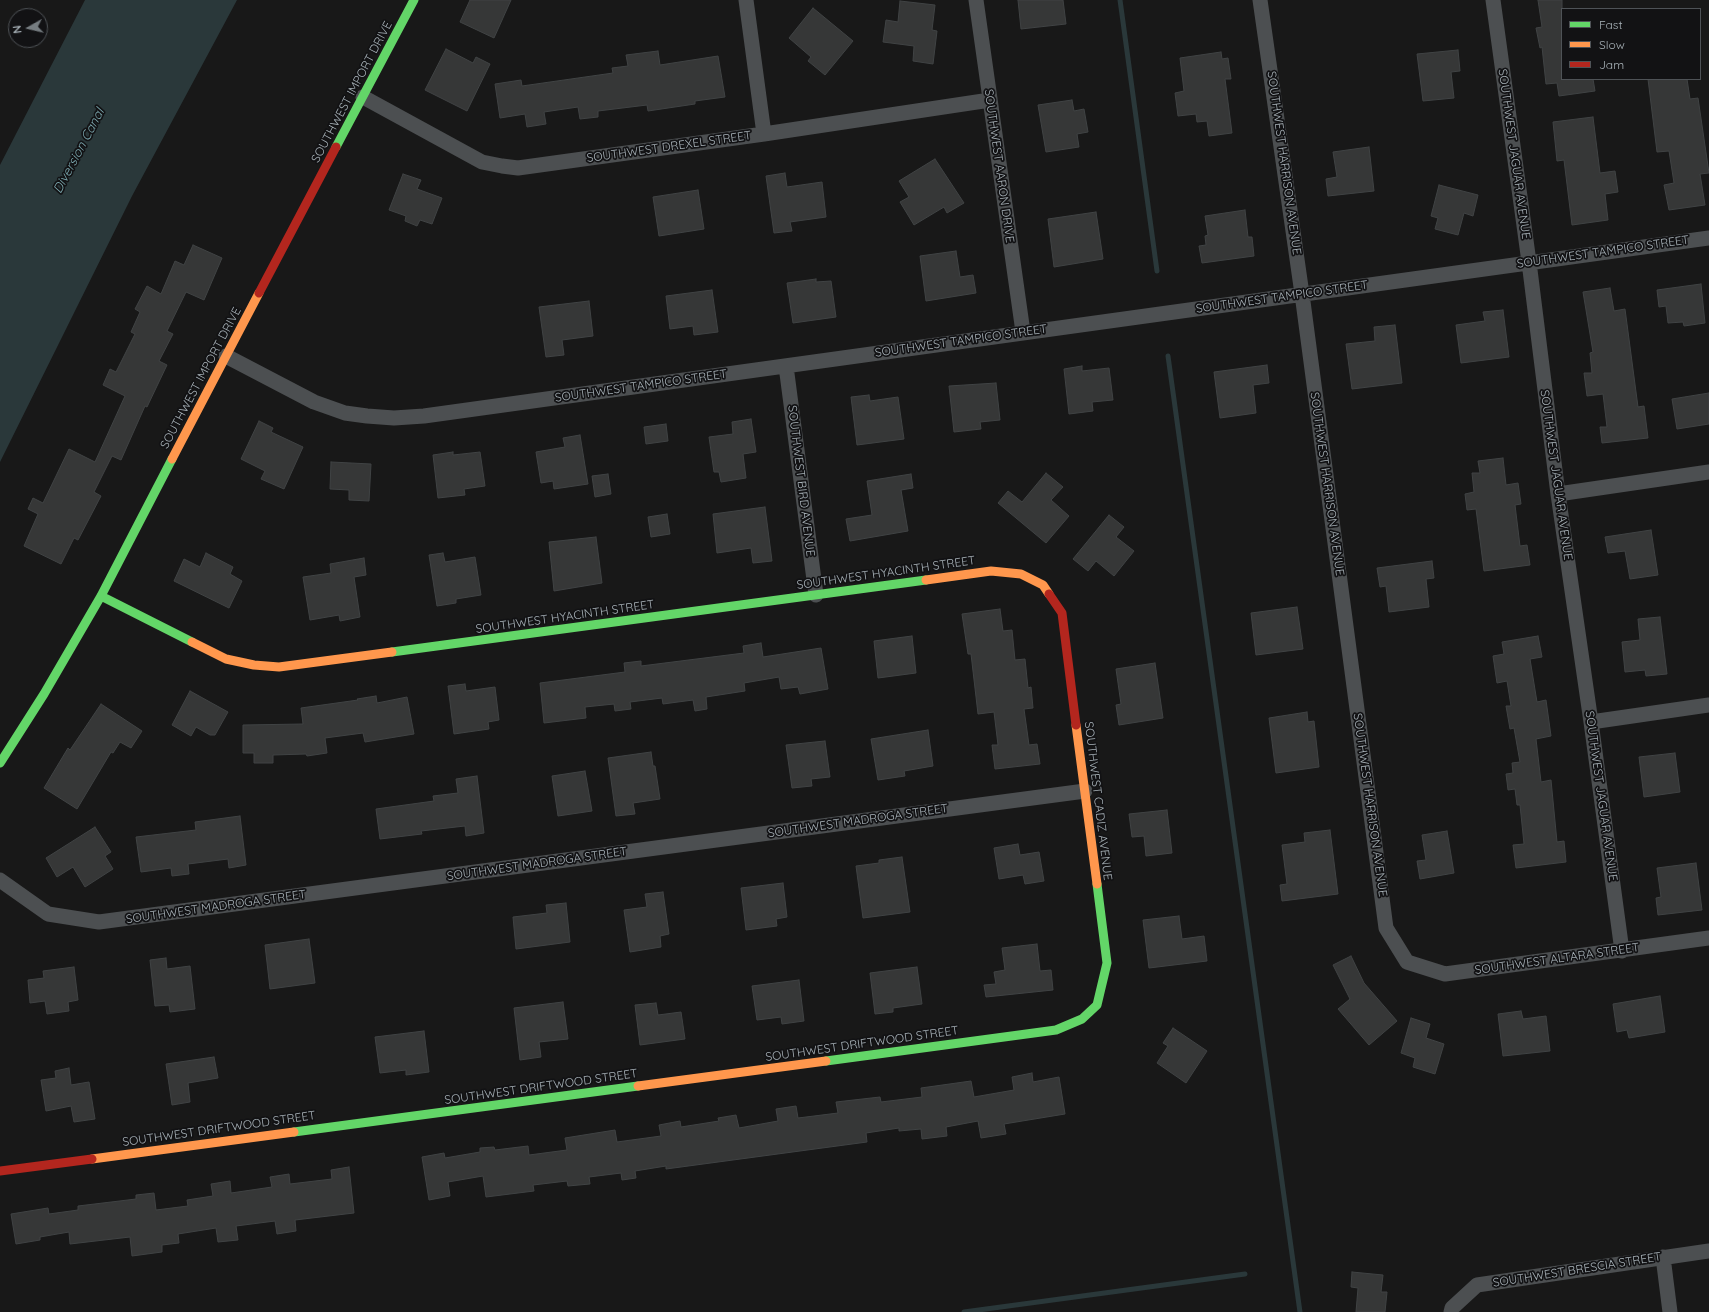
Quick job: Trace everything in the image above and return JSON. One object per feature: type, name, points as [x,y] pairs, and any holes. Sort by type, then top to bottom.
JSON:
[{"type":"street","name":"SOUTHWEST IMPORT DRIVE","points":[[0,763],[44,694],[101,596],[414,0]]},
{"type":"street","points":[[746,0],[764,134]]},
{"type":"street","name":"SOUTHWEST AARON DRIVE","points":[[976,0],[1023,332]]},
{"type":"street","name":"SOUTHWEST HARRISON AVENUE","points":[[1260,0],[1302,294],[1386,928],[1407,962]]},
{"type":"street","name":"SOUTHWEST JAGUAR AVENUE","points":[[1493,0],[1529,262],[1558,494],[1622,951]]},
{"type":"street","name":"SOUTHWEST DREXEL STREET","points":[[363,97],[482,162],[518,168],[764,134],[990,100]]},
{"type":"street","name":"SOUTHWEST TAMPICO STREET","points":[[226,356],[314,402],[345,413],[394,418],[432,415],[1709,238]]},
{"type":"street","name":"SOUTHWEST BIRD AVENUE","points":[[786,366],[816,595]]},
{"type":"street","points":[[1558,494],[1709,472]]},
{"type":"street","name":"SOUTHWEST HYACINTH STREET","points":[[101,596],[226,659],[254,665],[279,668],[991,571],[1021,574],[1043,585]]},
{"type":"street","name":"SOUTHWEST CADIZ AVENUE","points":[[1043,585],[1062,612],[1107,963],[1097,1005],[1082,1019]]},
{"type":"street","points":[[1591,722],[1709,705]]},
{"type":"street","name":"SOUTHWEST MADROGA STREET","points":[[0,880],[48,914],[99,922],[1085,791]]},
{"type":"street","name":"SOUTHWEST ALTARA STREET","points":[[1407,962],[1445,974],[1709,938]]},
{"type":"street","name":"SOUTHWEST DRIFTWOOD STREET","points":[[0,1171],[1056,1030],[1082,1019]]},
{"type":"street","name":"SOUTHWEST BRESCIA STREET","points":[[1452,1310],[1477,1286],[1709,1251]]},
{"type":"street","points":[[1663,1257],[1670,1312]]},
{"type":"water","name":"Diversion Canal","points":[[85,0],[237,0],[132,196],[0,462],[0,165]]},
{"type":"building","points":[[470,0],[511,0],[494,38],[460,22]]},
{"type":"building","points":[[1018,0],[1063,0],[1066,24],[1021,29]]},
{"type":"building","points":[[1538,0],[1562,0],[1561,80],[1593,80],[1595,91],[1559,96],[1557,83],[1546,84],[1542,47],[1540,48],[1536,28],[1542,27]]},
{"type":"building","points":[[900,1],[935,5],[932,30],[937,31],[933,64],[913,61],[914,46],[883,42],[886,20],[898,22]]},
{"type":"building","points":[[813,8],[853,41],[825,75],[808,61],[811,57],[789,38]]},
{"type":"building","points":[[446,49],[473,63],[476,57],[490,64],[467,111],[425,90]]},
{"type":"building","points":[[1458,50],[1460,71],[1451,72],[1454,98],[1423,101],[1417,54]]},
{"type":"building","points":[[658,51],[660,65],[718,56],[725,97],[695,101],[695,104],[648,111],[647,105],[598,111],[598,117],[580,119],[578,107],[544,112],[546,124],[527,127],[525,114],[500,118],[495,84],[521,80],[522,86],[613,73],[612,68],[628,66],[626,55]]},
{"type":"building","points":[[1221,52],[1222,59],[1228,58],[1231,79],[1225,79],[1232,133],[1209,136],[1207,121],[1197,122],[1196,114],[1178,116],[1175,93],[1184,91],[1180,58]]},
{"type":"building","points":[[1648,80],[1687,80],[1690,99],[1698,98],[1709,173],[1700,174],[1705,205],[1669,210],[1664,185],[1674,183],[1669,151],[1657,152]]},
{"type":"building","points":[[1072,100],[1074,111],[1084,109],[1088,132],[1077,134],[1079,147],[1046,152],[1038,105]]},
{"type":"building","points":[[1593,117],[1600,173],[1615,171],[1618,192],[1605,194],[1608,220],[1572,225],[1564,160],[1557,161],[1553,122]]},
{"type":"building","points":[[1369,147],[1374,191],[1328,196],[1326,179],[1337,177],[1333,152]]},
{"type":"building","points":[[935,159],[964,203],[947,213],[944,207],[914,225],[900,202],[909,197],[899,181]]},
{"type":"building","points":[[785,173],[787,187],[822,182],[826,217],[790,222],[792,231],[774,233],[766,176]]},
{"type":"building","points":[[403,174],[421,180],[417,189],[442,198],[432,224],[420,220],[417,226],[405,221],[406,216],[389,210]]},
{"type":"building","points":[[1439,185],[1478,195],[1473,216],[1464,213],[1458,235],[1435,229],[1438,218],[1431,216]]},
{"type":"building","points":[[698,190],[704,229],[659,236],[653,197]]},
{"type":"building","points":[[1245,210],[1248,237],[1252,237],[1254,256],[1202,263],[1199,246],[1206,245],[1205,236],[1208,235],[1205,216]]},
{"type":"building","points":[[1096,212],[1103,259],[1054,267],[1048,219]]},
{"type":"building","points":[[193,245],[222,258],[204,300],[186,292],[167,331],[173,334],[159,361],[167,365],[147,407],[145,406],[121,460],[112,456],[94,492],[101,496],[78,540],[74,538],[61,564],[24,546],[38,514],[28,509],[33,498],[43,503],[69,449],[95,462],[125,396],[103,385],[110,369],[116,372],[135,334],[131,332],[140,312],[135,309],[147,286],[161,294],[175,261],[184,265]]},
{"type":"building","points":[[956,251],[960,277],[973,275],[976,293],[926,301],[920,256]]},
{"type":"building","points":[[816,279],[816,282],[831,281],[836,317],[793,323],[787,283]]},
{"type":"building","points":[[1701,284],[1705,323],[1684,326],[1683,322],[1668,323],[1666,306],[1659,307],[1657,290]]},
{"type":"building","points":[[1610,288],[1614,311],[1625,309],[1638,407],[1644,406],[1648,438],[1602,443],[1600,427],[1607,427],[1603,394],[1587,396],[1584,373],[1592,373],[1590,353],[1593,352],[1583,292]]},
{"type":"building","points":[[712,290],[718,332],[694,335],[693,326],[670,329],[666,296]]},
{"type":"building","points":[[589,301],[593,336],[562,340],[564,355],[546,357],[539,307]]},
{"type":"building","points":[[1503,310],[1509,357],[1461,363],[1456,325],[1485,321],[1483,312]]},
{"type":"building","points":[[1395,325],[1402,383],[1352,389],[1346,344],[1375,341],[1374,327]]},
{"type":"building","points":[[1267,365],[1269,383],[1253,385],[1256,413],[1220,418],[1214,372]]},
{"type":"building","points":[[1082,366],[1082,371],[1109,368],[1113,400],[1092,402],[1093,411],[1069,414],[1064,369]]},
{"type":"building","points":[[996,383],[1000,420],[980,422],[981,429],[954,432],[949,386]]},
{"type":"building","points":[[1709,393],[1709,424],[1677,429],[1672,399]]},
{"type":"building","points":[[869,395],[870,401],[898,397],[904,439],[857,445],[851,397]]},
{"type":"building","points":[[751,419],[756,452],[743,454],[746,478],[721,482],[719,472],[714,472],[709,437],[733,434],[732,422]]},
{"type":"building","points":[[259,421],[273,428],[271,432],[303,447],[284,489],[261,479],[265,471],[241,459]]},
{"type":"building","points":[[666,424],[668,441],[646,444],[644,427]]},
{"type":"building","points":[[580,435],[588,484],[554,489],[553,481],[541,483],[536,452],[565,447],[563,438]]},
{"type":"building","points":[[453,452],[453,455],[480,452],[485,486],[464,489],[465,495],[438,498],[433,455]]},
{"type":"building","points":[[1503,458],[1506,485],[1518,483],[1521,504],[1515,505],[1520,546],[1527,545],[1530,565],[1484,571],[1476,509],[1467,510],[1465,494],[1474,492],[1472,473],[1480,473],[1478,461]]},
{"type":"building","points":[[331,462],[371,464],[369,501],[349,500],[349,490],[330,489]]},
{"type":"building","points":[[1046,473],[1063,487],[1051,500],[1069,516],[1046,543],[998,503],[1008,491],[1022,502]]},
{"type":"building","points":[[608,474],[611,494],[595,497],[592,476]]},
{"type":"building","points":[[911,474],[913,488],[901,490],[908,531],[850,541],[846,519],[872,515],[867,481]]},
{"type":"building","points":[[765,507],[772,561],[753,563],[751,548],[717,553],[713,514]]},
{"type":"building","points":[[667,514],[670,534],[651,537],[648,517]]},
{"type":"building","points":[[1109,515],[1124,527],[1116,537],[1134,551],[1114,576],[1096,561],[1088,571],[1073,559]]},
{"type":"building","points":[[1651,530],[1658,575],[1630,579],[1625,551],[1608,553],[1605,537]]},
{"type":"building","points":[[596,537],[602,583],[554,591],[549,542]]},
{"type":"building","points":[[206,553],[233,567],[230,574],[242,581],[229,608],[174,581],[184,559],[200,567]]},
{"type":"building","points":[[443,553],[445,562],[475,557],[481,595],[456,599],[456,603],[437,606],[429,555]]},
{"type":"building","points":[[364,558],[366,575],[354,577],[360,617],[340,621],[339,615],[310,620],[303,577],[331,573],[330,564]]},
{"type":"building","points":[[1432,561],[1434,578],[1426,579],[1429,607],[1389,612],[1386,586],[1380,587],[1377,568]]},
{"type":"building","points":[[1297,607],[1303,649],[1256,655],[1251,613]]},
{"type":"building","points":[[1000,609],[1003,631],[1012,630],[1015,660],[1025,659],[1028,688],[1031,687],[1033,708],[1024,709],[1029,745],[1037,744],[1040,764],[995,769],[992,745],[998,745],[994,712],[978,714],[971,654],[968,654],[962,614]]},
{"type":"building","points":[[1660,617],[1667,674],[1646,676],[1645,670],[1625,672],[1622,642],[1640,640],[1638,619]]},
{"type":"building","points":[[912,636],[916,673],[878,678],[874,641]]},
{"type":"building","points":[[1538,636],[1542,657],[1530,659],[1537,702],[1546,700],[1551,736],[1536,739],[1541,782],[1551,780],[1557,842],[1564,841],[1566,862],[1516,868],[1513,845],[1524,844],[1520,805],[1517,805],[1515,789],[1508,790],[1506,774],[1513,773],[1512,763],[1520,762],[1514,728],[1510,729],[1506,706],[1511,706],[1507,681],[1497,683],[1493,656],[1504,654],[1502,642]]},
{"type":"building","points":[[761,643],[763,657],[821,648],[828,689],[800,694],[798,687],[781,689],[779,677],[744,683],[745,691],[706,697],[707,709],[695,711],[693,700],[663,704],[662,698],[630,702],[631,709],[615,711],[614,704],[585,707],[586,718],[544,723],[540,683],[625,672],[624,663],[641,661],[641,666],[744,653],[743,646]]},
{"type":"building","points":[[1155,663],[1163,718],[1119,725],[1116,705],[1121,704],[1116,669]]},
{"type":"building","points":[[465,684],[466,691],[495,687],[499,720],[488,722],[489,729],[454,734],[448,686]]},
{"type":"building","points":[[190,691],[228,712],[215,735],[210,735],[196,727],[191,736],[172,725]]},
{"type":"building","points":[[376,696],[377,703],[407,697],[414,734],[365,742],[363,733],[325,738],[327,753],[307,756],[306,754],[273,755],[273,763],[254,763],[254,753],[243,753],[243,725],[303,724],[301,708]]},
{"type":"building","points":[[101,704],[142,731],[131,748],[120,742],[113,753],[111,752],[77,809],[44,788],[68,748],[70,750]]},
{"type":"building","points":[[1307,712],[1308,722],[1314,721],[1319,767],[1276,773],[1269,718]]},
{"type":"building","points":[[928,730],[933,766],[904,771],[905,776],[878,780],[871,739]]},
{"type":"building","points":[[825,741],[830,777],[811,779],[812,786],[792,788],[786,745]]},
{"type":"building","points":[[651,752],[653,766],[655,766],[660,799],[633,803],[635,814],[616,816],[608,758]]},
{"type":"building","points":[[1675,753],[1680,792],[1644,797],[1639,757]]},
{"type":"building","points":[[585,771],[592,811],[558,816],[552,776]]},
{"type":"building","points":[[477,776],[484,833],[466,836],[465,826],[421,831],[422,834],[380,839],[376,809],[434,801],[433,796],[458,793],[456,779]]},
{"type":"building","points":[[1167,810],[1172,853],[1146,856],[1144,836],[1132,837],[1129,814]]},
{"type":"building","points":[[240,816],[246,865],[229,868],[228,859],[188,864],[189,874],[172,876],[171,868],[141,872],[136,837],[196,830],[195,822]]},
{"type":"building","points":[[95,827],[111,852],[105,856],[113,869],[85,887],[73,867],[57,877],[46,858]]},
{"type":"building","points":[[1330,830],[1338,894],[1282,901],[1280,885],[1287,884],[1282,845],[1305,842],[1304,833]]},
{"type":"building","points":[[1447,831],[1454,873],[1420,879],[1417,861],[1426,860],[1422,835]]},
{"type":"building","points":[[1018,844],[1020,855],[1039,852],[1044,881],[1025,884],[1023,875],[999,879],[994,848]]},
{"type":"building","points":[[902,857],[910,912],[863,918],[856,866],[879,863],[879,860]]},
{"type":"building","points":[[1696,863],[1702,910],[1658,915],[1656,898],[1661,897],[1657,868]]},
{"type":"building","points":[[783,883],[787,917],[776,919],[777,926],[746,930],[741,888]]},
{"type":"building","points":[[663,892],[669,934],[660,936],[661,947],[630,952],[624,910],[647,907],[645,894]]},
{"type":"building","points":[[566,903],[570,942],[516,949],[513,917],[547,913],[546,905]]},
{"type":"building","points":[[1179,916],[1182,939],[1204,936],[1207,961],[1149,968],[1143,920]]},
{"type":"building","points":[[309,939],[315,983],[270,989],[265,945]]},
{"type":"building","points":[[1037,944],[1040,971],[1051,970],[1053,990],[986,997],[984,985],[996,984],[994,972],[1005,970],[1002,948]]},
{"type":"building","points":[[1351,956],[1364,983],[1397,1021],[1369,1045],[1338,1009],[1350,999],[1333,965]]},
{"type":"building","points":[[166,958],[167,969],[190,966],[195,1009],[170,1012],[169,1005],[155,1006],[150,960]]},
{"type":"building","points":[[74,967],[78,1000],[68,1002],[69,1011],[47,1014],[45,1001],[30,1003],[28,980],[44,978],[43,971]]},
{"type":"building","points":[[917,967],[922,1004],[893,1008],[893,1012],[875,1014],[870,973]]},
{"type":"building","points":[[799,980],[804,1021],[782,1024],[781,1017],[757,1020],[752,986]]},
{"type":"building","points":[[1660,996],[1665,1032],[1629,1038],[1627,1030],[1617,1032],[1613,1004]]},
{"type":"building","points":[[563,1002],[568,1039],[539,1042],[541,1057],[520,1060],[514,1008]]},
{"type":"building","points":[[656,1003],[658,1015],[681,1012],[685,1039],[640,1045],[635,1005]]},
{"type":"building","points":[[1521,1011],[1523,1019],[1546,1016],[1550,1051],[1503,1056],[1498,1014]]},
{"type":"building","points":[[1411,1018],[1430,1024],[1426,1038],[1444,1044],[1435,1074],[1413,1067],[1415,1058],[1401,1053]]},
{"type":"building","points":[[1173,1028],[1207,1051],[1186,1083],[1157,1063],[1168,1046],[1163,1043]]},
{"type":"building","points":[[424,1031],[429,1072],[406,1075],[406,1070],[380,1073],[375,1037]]},
{"type":"building","points":[[214,1057],[218,1078],[188,1083],[190,1102],[172,1105],[166,1064]]},
{"type":"building","points":[[69,1068],[71,1085],[89,1082],[95,1119],[74,1122],[71,1106],[46,1111],[41,1080],[56,1078],[55,1071]]},
{"type":"building","points":[[1032,1073],[1033,1082],[1059,1077],[1065,1114],[1004,1124],[1006,1134],[981,1138],[978,1121],[946,1127],[947,1136],[922,1139],[921,1129],[899,1131],[899,1128],[866,1133],[867,1142],[666,1169],[666,1166],[635,1171],[636,1178],[622,1180],[621,1173],[589,1177],[590,1184],[568,1186],[567,1181],[533,1185],[534,1191],[486,1197],[483,1176],[448,1182],[450,1196],[429,1200],[422,1157],[444,1153],[445,1158],[480,1152],[480,1148],[494,1147],[495,1150],[528,1146],[529,1155],[567,1150],[565,1138],[615,1130],[617,1142],[661,1136],[659,1125],[680,1121],[681,1127],[719,1121],[718,1118],[736,1115],[739,1128],[778,1121],[776,1109],[796,1106],[798,1118],[838,1113],[836,1102],[880,1097],[881,1102],[922,1097],[921,1088],[971,1081],[974,1097],[1014,1090],[1012,1077]]},
{"type":"building","points":[[349,1167],[354,1213],[295,1220],[296,1231],[277,1234],[275,1221],[236,1226],[238,1240],[218,1242],[216,1228],[178,1234],[179,1243],[162,1245],[162,1252],[132,1256],[130,1237],[70,1244],[69,1232],[40,1237],[40,1240],[16,1244],[11,1214],[48,1208],[49,1214],[78,1210],[78,1206],[136,1199],[136,1195],[154,1193],[156,1210],[188,1206],[187,1200],[213,1196],[211,1184],[230,1181],[231,1193],[272,1187],[270,1177],[289,1174],[290,1184],[332,1179],[331,1170]]},
{"type":"building","points":[[1352,1272],[1383,1275],[1381,1292],[1387,1292],[1385,1312],[1356,1312],[1358,1288],[1351,1287]]},
{"type":"waterway","points":[[1120,0],[1157,271]]},
{"type":"waterway","points":[[1168,356],[1300,1312]]},
{"type":"waterway","points":[[964,1312],[1245,1274]]},
{"type":"traffic: fast","points":[[336,147],[414,0]]},
{"type":"traffic: fast","points":[[0,763],[44,694],[101,596],[172,459]]},
{"type":"traffic: fast","points":[[392,652],[926,580]]},
{"type":"traffic: fast","points":[[101,596],[192,642]]},
{"type":"traffic: fast","points":[[826,1061],[1056,1030],[1082,1019],[1097,1005],[1107,963],[1097,884]]},
{"type":"traffic: fast","points":[[294,1132],[638,1086]]},
{"type":"traffic: slow","points":[[172,459],[259,293]]},
{"type":"traffic: slow","points":[[926,580],[991,571],[1021,574],[1043,585],[1049,594]]},
{"type":"traffic: slow","points":[[192,642],[226,659],[254,665],[279,667],[392,652]]},
{"type":"traffic: slow","points":[[1076,725],[1097,884]]},
{"type":"traffic: slow","points":[[638,1086],[826,1061]]},
{"type":"traffic: slow","points":[[92,1159],[294,1132]]},
{"type":"traffic: jam","points":[[259,293],[336,147]]},
{"type":"traffic: jam","points":[[1049,594],[1062,613],[1076,725]]},
{"type":"traffic: jam","points":[[0,1171],[92,1159]]}]
